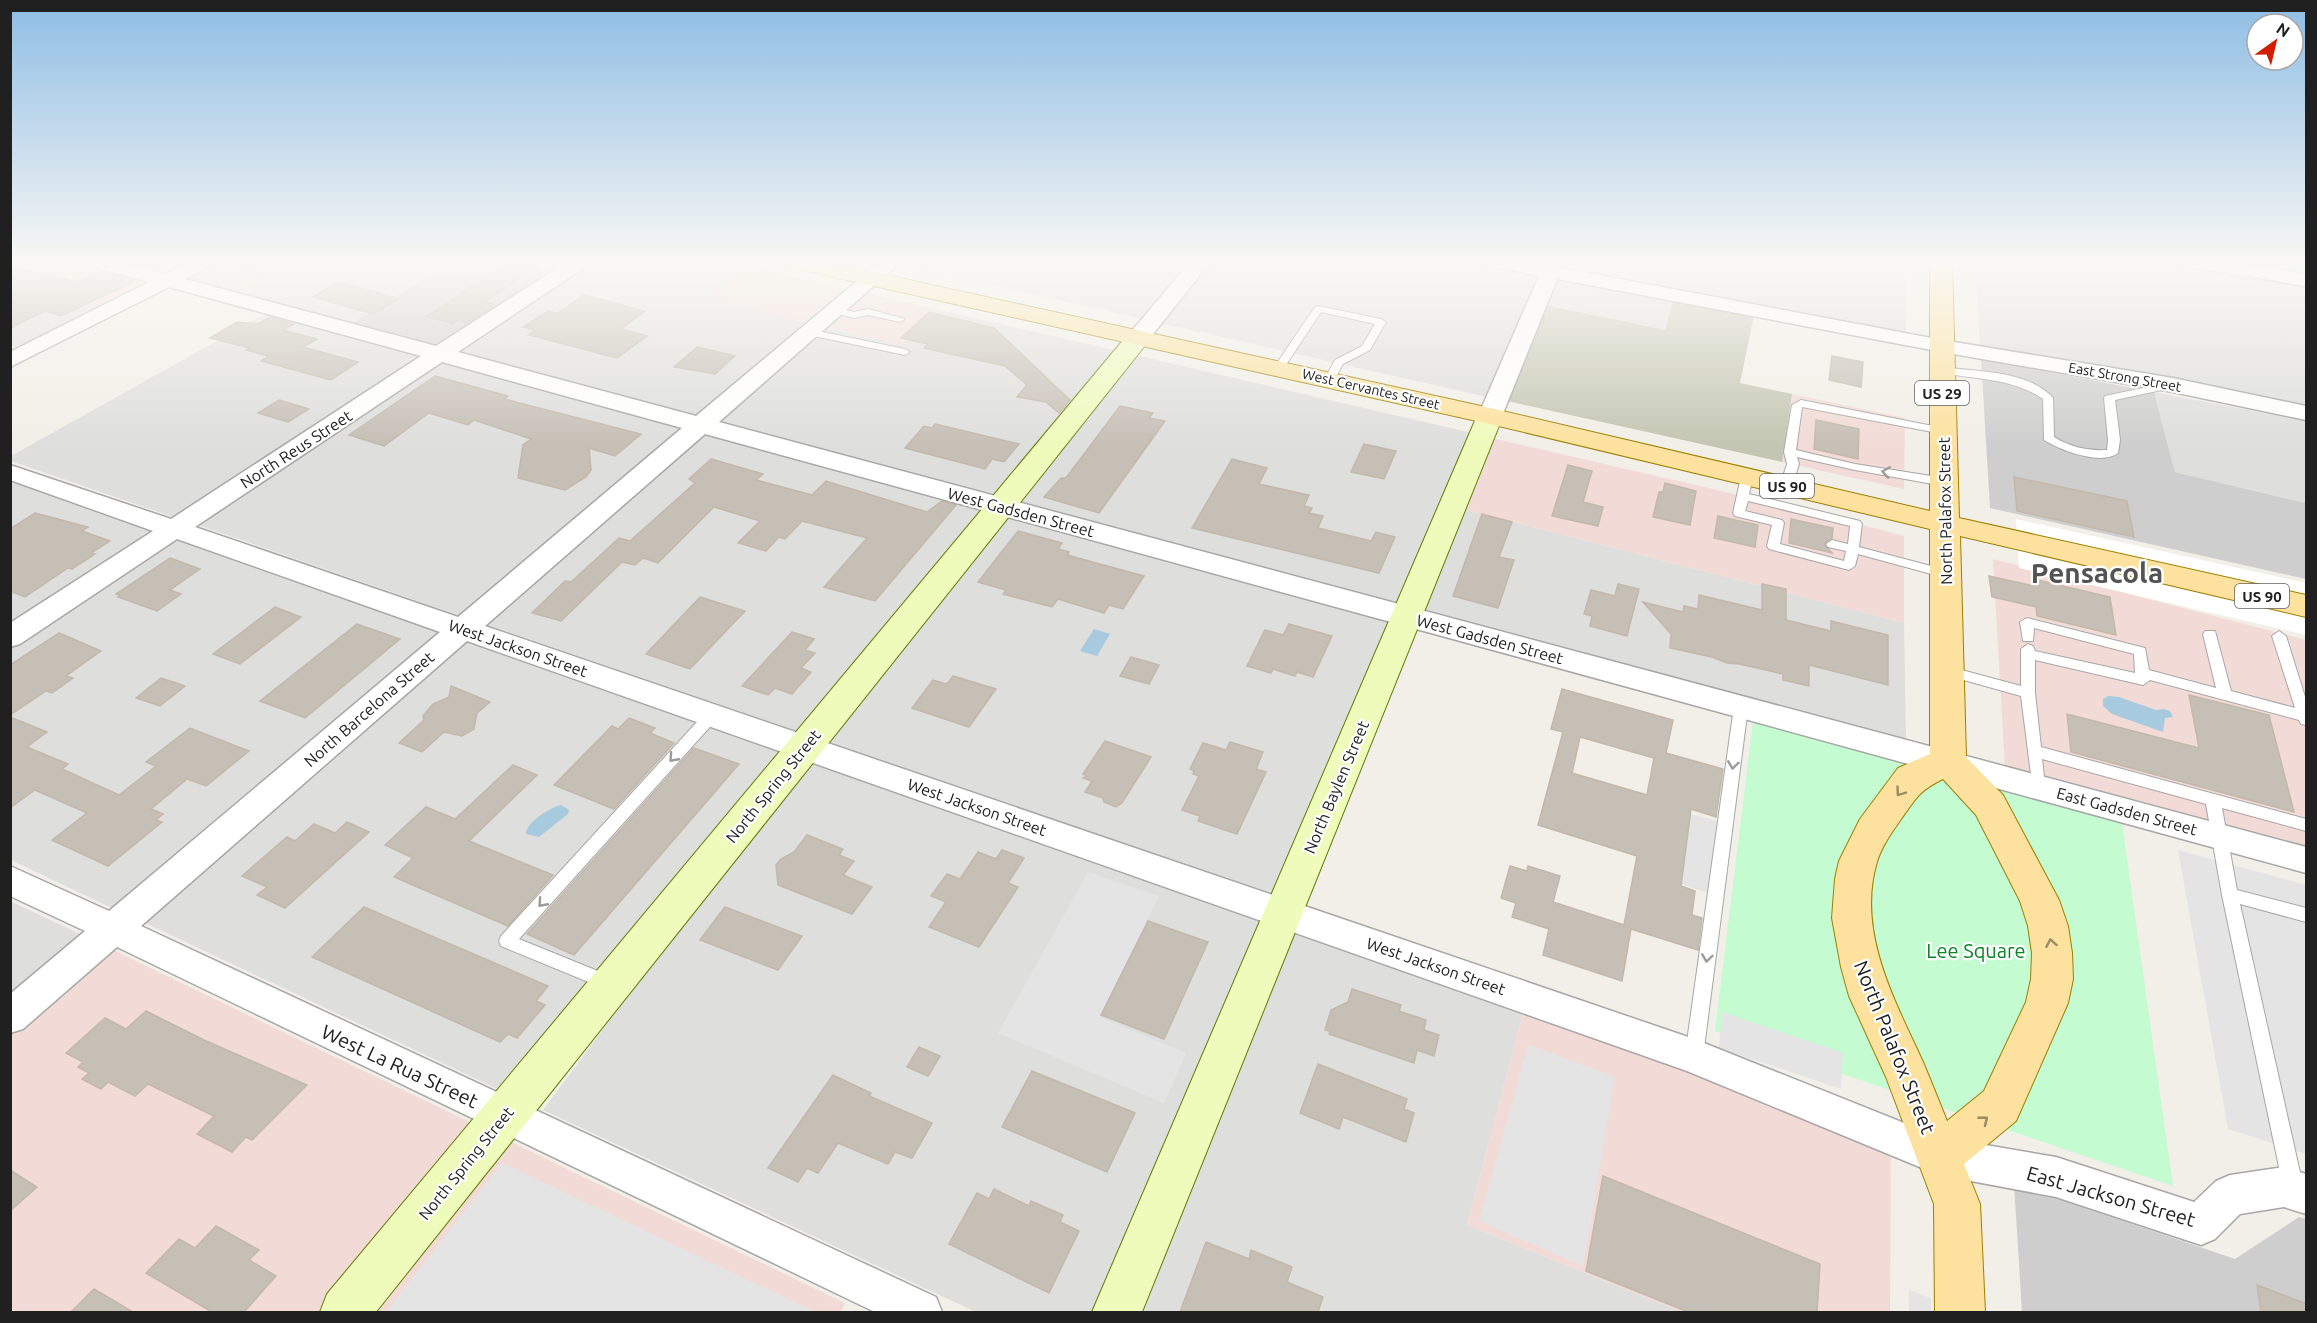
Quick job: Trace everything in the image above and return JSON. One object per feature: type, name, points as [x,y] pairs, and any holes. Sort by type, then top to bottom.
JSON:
[{"type":"main road","name":"West Cervantes Street","points":[[1081,323],[1138,338],[1490,416],[1745,486],[1786,486],[1857,514],[1946,524]]},
{"type":"main road","name":"North Palafox Street","points":[[1938,1156],[2000,1106],[2047,1003],[2052,979],[2052,953],[2048,926],[2039,900],[1990,805],[1948,761],[1942,323]]},
{"type":"main road","name":"US 90","points":[[1946,524],[2307,606]]},
{"type":"main road","name":"North Palafox Street","points":[[1948,761],[1911,778],[1873,831],[1858,861],[1852,905],[1855,944],[1860,967],[1957,1204],[1960,1312]]},
{"type":"street","points":[[10,361],[84,323]]},
{"type":"street","name":"West Gadsden Street","points":[[325,323],[1741,707],[1948,761]]},
{"type":"street","name":"North Reus Street","points":[[10,638],[487,323]]},
{"type":"street","name":"North Barcelona Street","points":[[10,1017],[819,323]]},
{"type":"street","name":"North Spring Street","points":[[345,1312],[1150,323]]},
{"type":"street","name":"North Baylen Street","points":[[1117,1312],[1529,323]]},
{"type":"street","name":"East Strong Street","points":[[1793,323],[1942,358],[2173,384],[2307,413]]},
{"type":"street","name":"West Jackson Street","points":[[10,472],[1694,1056],[1938,1156]]},
{"type":"street","name":"East Gadsden Street","points":[[1948,761],[2307,860]]},
{"type":"street","name":"West La Rua Street","points":[[10,880],[921,1312]]},
{"type":"street","name":"East Jackson Street","points":[[1938,1156],[2056,1177],[2201,1225],[2230,1195],[2284,1187],[2300,1192]]},
{"type":"lane","points":[[1278,369],[1309,323]]},
{"type":"lane","points":[[1329,380],[1340,362],[1366,348],[1382,323]]},
{"type":"lane","points":[[808,332],[904,352]]},
{"type":"lane","points":[[1942,358],[2041,391],[2048,398],[2046,409],[2049,438],[2069,449],[2096,455],[2112,453],[2114,440],[2109,398],[2173,384]]},
{"type":"lane","points":[[1786,486],[1792,464],[1790,452],[1797,405],[1801,403],[1943,431]]},
{"type":"lane","points":[[1790,452],[1855,467],[1944,482]]},
{"type":"lane","points":[[1745,486],[1857,514],[1849,566],[1773,546],[1778,523],[1739,513],[1745,486]]},
{"type":"lane","points":[[1776,531],[1790,534]]},
{"type":"lane","points":[[1832,544],[1946,574]]},
{"type":"lane","points":[[2028,647],[2143,680],[2140,651],[2028,622],[2028,647],[2028,693],[2038,786]]},
{"type":"lane","points":[[2210,634],[2225,695]]},
{"type":"lane","points":[[2279,636],[2306,718]]},
{"type":"lane","points":[[1947,671],[2028,693]]},
{"type":"lane","points":[[2142,673],[2306,718]]},
{"type":"lane","points":[[1694,1056],[1741,707]]},
{"type":"lane","points":[[612,984],[507,941],[712,715]]},
{"type":"lane","points":[[2034,752],[2307,825]]},
{"type":"lane","points":[[2213,800],[2230,895],[2300,1192]]},
{"type":"lane","points":[[2230,895],[2307,915]]},
{"type":"shaded area","points":[[11,323],[75,323],[11,356]]},
{"type":"shaded area","points":[[249,323],[298,323],[425,357],[179,519],[11,461],[11,456]]},
{"type":"shaded area","points":[[352,323],[478,323],[441,347]]},
{"type":"shaded area","points":[[497,323],[809,323],[698,416],[456,350]]},
{"type":"shaded area","points":[[829,323],[923,323],[902,345],[824,327]]},
{"type":"shaded area","points":[[923,323],[996,323],[1118,351],[997,497],[715,421],[824,327],[901,345]]},
{"type":"shaded area","points":[[1160,323],[1518,323],[1487,397]]},
{"type":"shaded area","points":[[1539,323],[1630,323],[1665,330],[1667,323],[1752,323],[1740,383],[1792,394],[1782,462],[1507,401]]},
{"type":"shaded area","points":[[1630,323],[1667,323],[1665,330]]},
{"type":"shaded area","points":[[1846,323],[1906,323],[1906,334]]},
{"type":"shaded area","points":[[1979,323],[2306,323],[2306,410],[1980,348]]},
{"type":"shaded area","points":[[1135,355],[1472,433],[1398,605],[1016,502]]},
{"type":"shaded area","points":[[1981,359],[2154,392],[2175,472],[2305,503],[2306,579],[1990,508]]},
{"type":"shaded area","points":[[440,361],[684,429],[464,617],[195,524]]},
{"type":"shaded area","points":[[2154,392],[2306,421],[2306,505],[2175,472]]},
{"type":"shaded area","points":[[1792,394],[1905,418],[1904,489],[1782,462]]},
{"type":"shaded area","points":[[701,433],[985,511],[802,733],[482,623]]},
{"type":"shaded area","points":[[1492,438],[1812,512],[1904,536],[1904,623],[1463,509]]},
{"type":"shaded area","points":[[11,482],[156,534],[11,629]]},
{"type":"shaded area","points":[[1463,509],[1904,623],[1906,740],[1422,611]]},
{"type":"shaded area","points":[[1005,516],[1391,622],[1275,895],[824,741]]},
{"type":"shaded area","points":[[172,539],[443,634],[118,911],[11,860],[11,646]]},
{"type":"shaded area","points":[[1993,559],[2306,640],[2306,848],[2005,767]]},
{"type":"shaded area","points":[[462,641],[785,754],[506,1093],[139,920]]},
{"type":"shaded area","points":[[807,762],[1263,922],[1097,1312],[976,1312],[543,1110],[736,851]]},
{"type":"shaded area","points":[[1686,813],[1734,825],[1723,898],[1675,882]]},
{"type":"shaded area","points":[[2178,850],[2306,885],[2306,1154],[2228,1129]]},
{"type":"shaded area","points":[[1088,872],[1159,896],[1100,1017],[1186,1053],[1164,1103],[998,1033]]},
{"type":"shaded area","points":[[10,901],[86,937],[10,1002]]},
{"type":"shaded area","points":[[1292,932],[1523,1013],[1467,1225],[1681,1312],[1137,1312]]},
{"type":"shaded area","points":[[107,947],[478,1126],[324,1312],[11,1312],[10,1031]]},
{"type":"shaded area","points":[[1722,1012],[1843,1053],[1841,1089],[1719,1048]]},
{"type":"shaded area","points":[[1523,1013],[1891,1142],[1890,1312],[1681,1312],[1467,1225]]},
{"type":"shaded area","points":[[1528,1045],[1615,1077],[1583,1266],[1479,1221]]},
{"type":"shaded area","points":[[505,1139],[845,1303],[841,1312],[365,1312]]},
{"type":"shaded area","points":[[502,1163],[815,1312],[386,1312]]},
{"type":"shaded area","points":[[2014,1184],[2235,1259],[2299,1217],[2306,1219],[2306,1312],[2022,1312]]},
{"type":"shaded area","points":[[1909,1290],[1931,1298],[1931,1312],[1909,1312]]},
{"type":"green space","name":"Lee Square","points":[[1753,722],[2122,823],[2173,1186],[1715,1031]]},
{"type":"water","points":[[1094,629],[1110,634],[1097,656],[1080,651]]},
{"type":"water","points":[[2108,696],[2119,697],[2156,710],[2164,709],[2170,711],[2173,717],[2165,718],[2163,732],[2112,714],[2103,706],[2103,699]]},
{"type":"water","points":[[561,805],[569,810],[568,814],[539,837],[526,834],[534,821],[545,812]]},
{"type":"pier","points":[[2016,519],[2306,583],[2306,635],[2019,568]]},
{"type":"building","points":[[10,323],[21,323],[10,328]]},
{"type":"building","points":[[236,323],[294,324],[283,330],[317,339],[303,347],[358,362],[331,380],[261,361],[268,356],[246,350],[250,348],[210,338]]},
{"type":"building","points":[[530,323],[629,323],[621,329],[647,336],[617,358],[529,335],[535,330],[523,327]]},
{"type":"building","points":[[917,323],[973,323],[994,328],[1070,400],[1059,413],[1046,402],[1017,397],[1027,385],[1005,366],[924,348],[928,344],[901,338]]},
{"type":"building","points":[[697,347],[735,356],[715,374],[674,367]]},
{"type":"building","points":[[1832,356],[1863,362],[1861,387],[1829,380]]},
{"type":"building","points":[[435,376],[508,396],[504,399],[641,434],[615,456],[589,448],[591,470],[586,477],[565,490],[518,478],[523,445],[531,439],[474,420],[468,425],[429,413],[384,446],[349,435]]},
{"type":"building","points":[[279,400],[309,409],[288,422],[258,413]]},
{"type":"building","points":[[1120,406],[1153,413],[1149,418],[1165,421],[1099,513],[1044,497],[1061,478],[1066,478]]},
{"type":"building","points":[[1816,420],[1859,429],[1858,459],[1814,449]]},
{"type":"building","points":[[935,424],[1019,444],[1004,462],[992,459],[985,469],[905,448],[924,426],[932,428]]},
{"type":"building","points":[[1364,444],[1396,451],[1384,479],[1351,472]]},
{"type":"building","points":[[711,459],[763,474],[756,480],[812,495],[826,481],[927,512],[942,501],[956,505],[875,601],[824,587],[867,538],[802,521],[785,539],[779,537],[766,551],[738,543],[760,521],[714,507],[658,563],[643,558],[635,565],[622,562],[561,621],[532,613],[565,581],[571,582],[619,538],[630,541],[695,483],[689,479]]},
{"type":"building","points":[[1232,459],[1267,468],[1259,484],[1309,495],[1304,506],[1312,508],[1309,513],[1323,516],[1318,528],[1371,541],[1376,532],[1395,537],[1379,573],[1192,528]]},
{"type":"building","points":[[1568,465],[1592,471],[1583,502],[1603,507],[1598,526],[1552,516]]},
{"type":"building","points":[[2014,477],[2127,501],[2134,537],[2017,511]]},
{"type":"building","points":[[1665,483],[1696,491],[1690,525],[1653,517],[1659,492],[1663,492]]},
{"type":"building","points":[[35,513],[88,527],[82,531],[110,541],[91,553],[95,554],[72,569],[68,568],[25,597],[10,591],[10,529]]},
{"type":"building","points":[[1482,514],[1512,522],[1499,557],[1514,560],[1498,608],[1453,596]]},
{"type":"building","points":[[1718,516],[1758,525],[1755,547],[1714,538]]},
{"type":"building","points":[[1791,519],[1833,528],[1832,538],[1824,544],[1832,553],[1789,543]]},
{"type":"building","points":[[1018,531],[1062,543],[1058,549],[1069,552],[1067,555],[1144,576],[1123,609],[1109,605],[1104,613],[1058,599],[1052,607],[1003,594],[1006,590],[978,582]]},
{"type":"building","points":[[170,558],[200,569],[170,590],[181,594],[157,611],[118,597],[120,595],[116,594]]},
{"type":"building","points":[[1989,576],[2034,586],[2033,579],[2110,597],[2116,635],[2037,616],[2036,607],[1992,597]]},
{"type":"building","points":[[1618,584],[1639,589],[1627,636],[1590,626],[1592,616],[1584,614],[1591,590],[1615,596]]},
{"type":"building","points":[[1762,584],[1786,589],[1786,620],[1831,631],[1831,621],[1888,635],[1888,685],[1809,665],[1809,686],[1783,680],[1783,674],[1727,663],[1712,657],[1670,648],[1671,634],[1643,602],[1683,612],[1684,606],[1698,609],[1699,595],[1762,610]]},
{"type":"building","points":[[700,597],[745,611],[690,669],[646,654]]},
{"type":"building","points":[[275,607],[301,617],[240,664],[213,654]]},
{"type":"building","points":[[357,624],[400,639],[305,718],[260,701]]},
{"type":"building","points":[[1289,624],[1332,636],[1313,677],[1297,672],[1295,676],[1273,669],[1271,673],[1247,666],[1265,630],[1283,635]]},
{"type":"building","points":[[792,632],[814,639],[805,650],[815,653],[801,668],[811,672],[792,694],[775,688],[768,695],[742,686]]},
{"type":"building","points":[[59,633],[101,651],[66,676],[73,678],[52,693],[46,691],[10,715],[10,665]]},
{"type":"building","points":[[1131,657],[1159,665],[1149,684],[1120,676]]},
{"type":"building","points":[[953,676],[996,689],[969,727],[912,708],[933,680],[947,684]]},
{"type":"building","points":[[161,678],[185,686],[160,706],[136,698]]},
{"type":"building","points":[[451,686],[490,702],[477,713],[474,729],[462,736],[444,732],[422,752],[399,743],[424,720],[423,716],[433,704],[449,697]]},
{"type":"building","points":[[1562,689],[1673,720],[1666,753],[1723,769],[1716,817],[1691,809],[1681,886],[1695,891],[1692,915],[1702,918],[1698,950],[1631,929],[1622,981],[1543,955],[1549,929],[1512,917],[1516,903],[1501,898],[1510,866],[1527,871],[1528,866],[1560,876],[1553,902],[1624,925],[1637,856],[1538,825],[1563,732],[1551,729]],"holes":[[[1580,737],[1654,758],[1647,795],[1572,773]]]},
{"type":"building","points":[[2189,695],[2269,715],[2294,812],[2071,752],[2067,714],[2199,748]]},
{"type":"building","points":[[10,717],[47,732],[27,747],[68,764],[62,769],[119,795],[156,766],[146,762],[190,728],[249,751],[206,786],[187,779],[151,809],[163,814],[156,820],[162,822],[108,866],[52,840],[87,813],[35,790],[10,808]]},
{"type":"building","points":[[629,718],[655,728],[650,733],[674,743],[614,809],[554,785],[612,726],[618,729]]},
{"type":"building","points":[[1105,741],[1151,757],[1122,803],[1116,807],[1104,802],[1103,798],[1085,792],[1092,781],[1083,778],[1087,776],[1083,774]]},
{"type":"building","points":[[1230,742],[1263,752],[1256,769],[1266,772],[1237,834],[1198,821],[1200,816],[1182,810],[1199,776],[1193,774],[1194,771],[1190,769],[1203,743],[1226,750]]},
{"type":"building","points":[[694,748],[739,764],[574,955],[527,934]]},
{"type":"building","points":[[513,765],[537,775],[469,841],[553,875],[508,926],[394,877],[413,858],[385,845],[426,807],[455,819]]},
{"type":"building","points":[[347,822],[369,832],[285,908],[257,895],[267,887],[242,876],[287,837],[295,841],[314,824],[335,833]]},
{"type":"building","points":[[807,835],[843,849],[839,855],[854,861],[843,875],[872,887],[852,914],[778,885],[776,865],[781,859],[794,852]]},
{"type":"building","points":[[1002,850],[1024,858],[1008,883],[1018,887],[979,947],[929,927],[946,902],[931,896],[947,874],[960,879],[978,852],[996,859]]},
{"type":"building","points":[[364,907],[548,986],[536,1001],[545,1005],[517,1038],[508,1034],[500,1042],[312,957]]},
{"type":"building","points":[[725,907],[802,936],[778,970],[700,940]]},
{"type":"building","points":[[1148,921],[1208,942],[1164,1039],[1101,1015]]},
{"type":"building","points":[[1352,989],[1401,1005],[1399,1011],[1426,1020],[1424,1030],[1439,1035],[1434,1056],[1417,1050],[1414,1063],[1329,1034],[1330,1031],[1325,1030],[1331,1010],[1348,1002]]},
{"type":"building","points":[[146,1011],[204,1040],[307,1085],[252,1140],[246,1137],[232,1152],[197,1134],[214,1116],[148,1084],[135,1096],[108,1082],[101,1089],[82,1079],[89,1073],[78,1067],[83,1062],[66,1053],[105,1018],[126,1029]]},
{"type":"building","points":[[919,1047],[940,1056],[928,1076],[907,1067]]},
{"type":"building","points":[[1318,1064],[1407,1099],[1404,1109],[1414,1113],[1406,1142],[1343,1117],[1339,1129],[1300,1113]]},
{"type":"building","points":[[1032,1071],[1135,1113],[1107,1172],[1002,1127]]},
{"type":"building","points":[[833,1075],[871,1093],[869,1096],[932,1123],[912,1158],[895,1152],[888,1164],[838,1143],[818,1173],[807,1168],[798,1182],[768,1168]]},
{"type":"building","points":[[10,1170],[37,1187],[10,1211]]},
{"type":"building","points":[[1603,1176],[1820,1264],[1817,1312],[1688,1312],[1586,1271]]},
{"type":"building","points":[[994,1189],[1029,1206],[1031,1201],[1063,1215],[1060,1222],[1079,1231],[1049,1293],[949,1244],[977,1193],[989,1199]]},
{"type":"building","points":[[216,1226],[259,1250],[249,1260],[276,1276],[244,1312],[212,1312],[146,1273],[179,1239],[195,1248]]},
{"type":"building","points":[[1206,1242],[1249,1259],[1251,1250],[1292,1267],[1287,1282],[1323,1297],[1318,1312],[1180,1312]]},
{"type":"building","points":[[2257,1285],[2307,1304],[2307,1312],[2261,1312]]},
{"type":"building","points":[[94,1289],[133,1312],[71,1312]]},
{"type":"district","name":"Pensacola","points":[[2097,572]]}]
